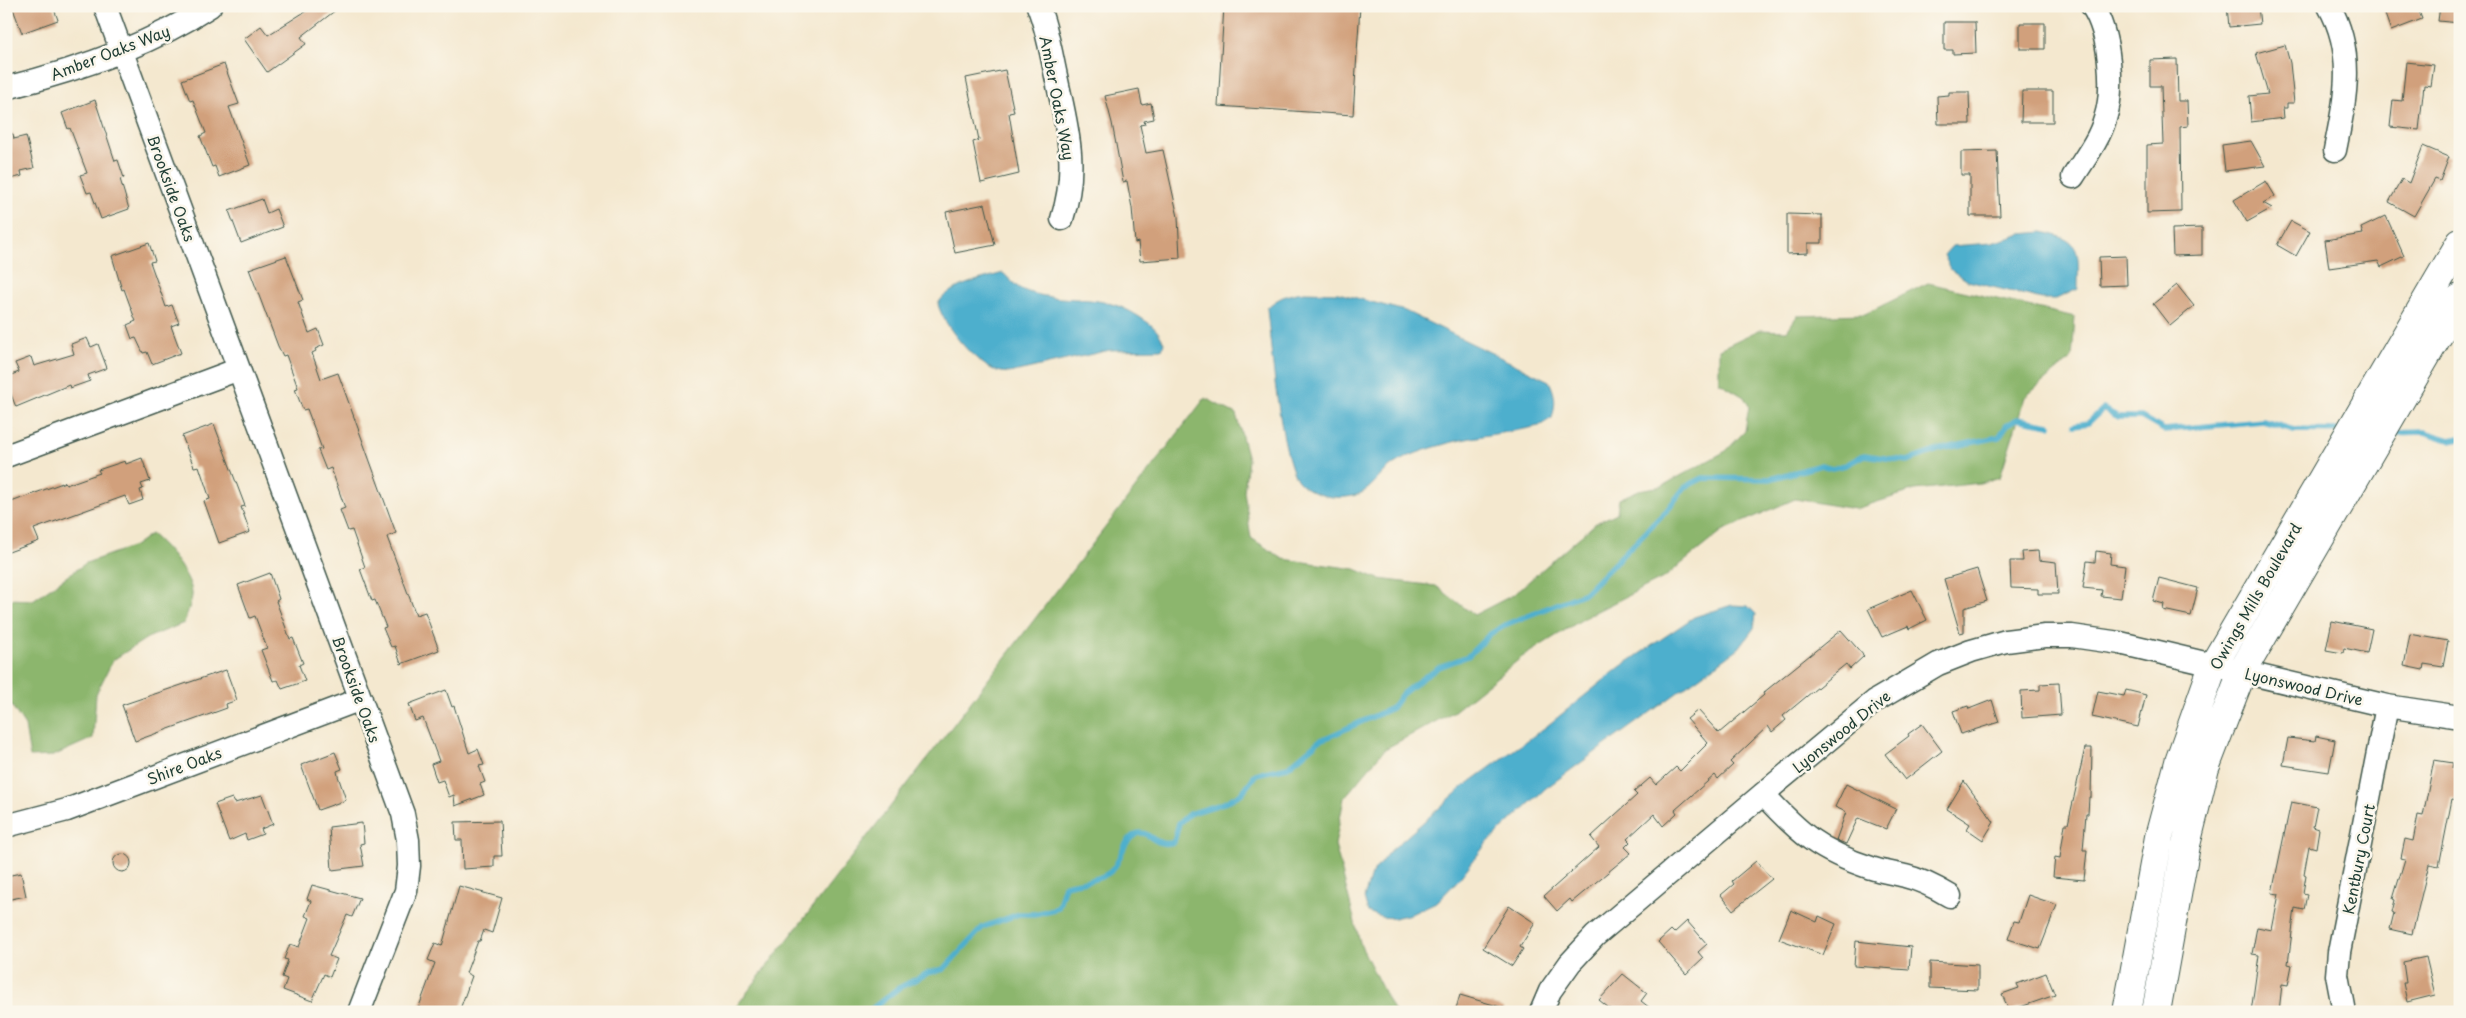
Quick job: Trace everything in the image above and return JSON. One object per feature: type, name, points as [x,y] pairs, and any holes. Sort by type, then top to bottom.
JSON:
[{"type":"main road","name":"Owings Mills Boulevard","points":[[2126,1012],[2159,837],[2179,762],[2214,666],[2460,243]]},
{"type":"main road","name":"Owings Mills Boulevard","points":[[2156,1012],[2186,845],[2205,768],[2242,672],[2404,391],[2460,298]]},
{"type":"street","name":"Brookside Oaks","points":[[105,6],[403,814],[408,840],[409,866],[406,891],[359,1012]]},
{"type":"street","name":"Amber Oaks Way","points":[[6,88],[121,50],[170,29],[210,6]]},
{"type":"street","name":"Amber Oaks Way","points":[[1038,6],[1050,45],[1070,145],[1070,195],[1062,219]]},
{"type":"street","points":[[2073,177],[2097,139],[2106,118],[2109,95],[2106,36],[2092,6]]},
{"type":"street","points":[[2329,6],[2343,42],[2348,75],[2345,102],[2335,150]]},
{"type":"street","points":[[6,456],[239,369]]},
{"type":"street","name":"Lyonswood Drive","points":[[1541,1012],[1550,991],[1570,963],[1595,936],[1763,794],[1875,701],[1938,664],[1971,651],[2006,641],[2044,636],[2072,636],[2120,643],[2387,706],[2460,717]]},
{"type":"street","name":"Shire Oaks","points":[[6,826],[67,810],[361,699]]},
{"type":"street","name":"Kentbury Court","points":[[2344,1012],[2337,975],[2340,952],[2387,706]]},
{"type":"street","points":[[1763,794],[1791,825],[1805,837],[1824,848],[1874,869],[1929,883],[1950,896]]},
{"type":"green space","points":[[1928,283],[2075,317],[2072,358],[2025,397],[2000,477],[1980,483],[1915,490],[1855,509],[1795,499],[1722,531],[1665,577],[1591,614],[1522,657],[1453,712],[1385,749],[1344,798],[1335,845],[1361,946],[1394,1012],[732,1012],[1205,398],[1236,414],[1248,459],[1244,491],[1251,538],[1283,559],[1355,569],[1379,579],[1436,586],[1474,615],[1513,595],[1596,523],[1617,513],[1619,499],[1639,490],[1662,486],[1726,451],[1745,431],[1749,406],[1744,397],[1719,382],[1719,349],[1759,330],[1787,331],[1797,316],[1865,314]]},
{"type":"green space","points":[[151,534],[171,554],[184,571],[188,580],[192,596],[184,623],[147,638],[113,660],[96,694],[93,738],[53,756],[30,757],[25,726],[6,697],[6,599],[33,600],[86,563],[134,546]]},
{"type":"water","points":[[2043,232],[2072,244],[2078,257],[2078,289],[2056,299],[2042,299],[1968,281],[1951,270],[1944,255],[1952,246],[1992,243],[2021,234]]},
{"type":"water","points":[[1003,273],[1020,289],[1038,295],[1109,303],[1123,308],[1154,327],[1164,343],[1162,349],[1110,350],[1009,373],[994,370],[977,359],[960,342],[946,322],[938,304],[943,297],[958,287]]},
{"type":"water","points":[[1304,292],[1338,293],[1405,311],[1549,381],[1555,399],[1552,418],[1539,426],[1460,440],[1411,455],[1386,470],[1368,489],[1359,494],[1336,497],[1312,491],[1299,482],[1287,451],[1277,400],[1267,308],[1275,301],[1284,297]]},
{"type":"water","points":[[1732,605],[1748,606],[1756,614],[1754,628],[1739,648],[1546,788],[1486,844],[1459,879],[1438,901],[1411,914],[1394,918],[1381,917],[1368,912],[1364,898],[1371,875],[1388,853],[1463,787],[1547,726],[1620,667],[1694,617]]},
{"type":"building","points":[[12,6],[53,6],[58,20],[22,33]]},
{"type":"building","points":[[314,6],[341,6],[301,37],[306,44],[267,72],[244,39],[261,26],[268,35]]},
{"type":"building","points":[[1224,6],[1360,6],[1353,115],[1218,106]]},
{"type":"building","points":[[2227,6],[2258,6],[2260,24],[2229,27]]},
{"type":"building","points":[[2382,6],[2417,6],[2422,19],[2391,31]]},
{"type":"building","points":[[2440,6],[2460,6],[2460,23],[2438,21]]},
{"type":"building","points":[[1944,22],[1975,22],[1976,53],[1953,54],[1953,50],[1944,50]]},
{"type":"building","points":[[2020,23],[2045,23],[2045,49],[2020,49]]},
{"type":"building","points":[[2285,45],[2290,63],[2294,103],[2287,103],[2287,108],[2283,108],[2284,118],[2251,122],[2249,96],[2268,94],[2256,53]]},
{"type":"building","points":[[2177,59],[2178,101],[2187,101],[2188,126],[2180,127],[2181,212],[2147,213],[2147,145],[2163,144],[2161,86],[2150,86],[2150,60]]},
{"type":"building","points":[[2406,62],[2434,65],[2431,86],[2424,85],[2419,130],[2390,127],[2393,100],[2402,101]]},
{"type":"building","points":[[224,64],[239,104],[229,107],[250,165],[219,177],[215,166],[212,167],[200,136],[206,133],[193,100],[190,101],[182,80]]},
{"type":"building","points":[[1005,70],[1014,112],[1009,113],[1019,174],[981,183],[973,142],[979,140],[966,78]]},
{"type":"building","points":[[1139,89],[1142,105],[1151,103],[1154,119],[1144,121],[1145,124],[1140,125],[1146,153],[1163,150],[1178,217],[1180,258],[1140,261],[1138,242],[1135,243],[1132,208],[1127,181],[1123,182],[1105,96]]},
{"type":"building","points":[[2022,91],[2053,91],[2053,122],[2021,122]]},
{"type":"building","points":[[1949,92],[1969,92],[1970,124],[1938,124],[1937,96],[1949,95]]},
{"type":"building","points":[[95,100],[115,161],[118,160],[124,178],[120,179],[129,209],[101,219],[91,192],[87,193],[80,175],[87,173],[70,128],[68,129],[62,113]]},
{"type":"building","points":[[6,134],[13,134],[14,139],[26,136],[34,168],[21,171],[22,176],[6,180]]},
{"type":"building","points":[[2251,141],[2265,166],[2225,171],[2222,145]]},
{"type":"building","points":[[2423,146],[2449,157],[2440,181],[2435,179],[2414,216],[2389,202],[2402,179],[2409,183]]},
{"type":"building","points":[[1997,151],[2000,216],[1970,216],[1970,175],[1961,175],[1961,152]]},
{"type":"building","points":[[2266,181],[2275,196],[2263,203],[2272,208],[2247,222],[2234,200]]},
{"type":"building","points":[[262,199],[267,213],[276,209],[283,227],[241,243],[229,211]]},
{"type":"building","points":[[985,204],[995,245],[955,253],[946,212]]},
{"type":"building","points":[[1787,214],[1822,215],[1822,243],[1808,243],[1808,253],[1787,254]]},
{"type":"building","points":[[2386,216],[2404,256],[2381,267],[2378,261],[2329,268],[2325,240],[2363,234],[2361,228]]},
{"type":"building","points":[[2291,221],[2310,231],[2296,256],[2277,245]]},
{"type":"building","points":[[2202,228],[2202,255],[2173,256],[2172,229]]},
{"type":"building","points":[[149,243],[155,261],[150,262],[166,307],[172,305],[179,323],[171,326],[181,353],[152,364],[147,352],[143,353],[136,338],[132,339],[127,325],[136,321],[124,289],[122,290],[112,256]]},
{"type":"building","points":[[286,256],[303,300],[298,302],[309,333],[318,329],[324,345],[315,349],[316,351],[312,353],[321,379],[338,373],[396,533],[387,537],[416,615],[425,612],[439,650],[401,664],[395,646],[391,647],[383,628],[386,627],[375,600],[372,601],[360,569],[365,567],[352,530],[348,531],[340,510],[345,508],[331,468],[326,470],[318,450],[322,449],[307,409],[303,410],[295,389],[298,388],[286,355],[283,356],[278,346],[249,269]]},
{"type":"building","points":[[2126,256],[2127,285],[2100,286],[2099,257]]},
{"type":"building","points":[[2177,285],[2194,306],[2170,326],[2153,304]]},
{"type":"building","points":[[87,338],[91,347],[98,344],[107,368],[88,375],[90,381],[70,388],[69,385],[16,407],[6,382],[6,377],[19,372],[15,363],[31,357],[34,366],[74,354],[71,344]]},
{"type":"building","points":[[214,424],[245,506],[241,507],[250,532],[219,543],[204,501],[210,499],[199,466],[194,467],[182,436]]},
{"type":"building","points":[[142,458],[150,481],[141,484],[143,489],[140,490],[143,500],[129,505],[125,496],[34,529],[39,541],[6,553],[6,504],[65,482],[66,485],[100,473],[98,470],[125,461],[126,464]]},
{"type":"building","points":[[2038,551],[2039,560],[2056,562],[2058,594],[2038,594],[2038,589],[2011,588],[2010,561],[2023,561],[2022,552]]},
{"type":"building","points":[[2096,551],[2111,553],[2110,564],[2125,566],[2121,598],[2101,596],[2102,590],[2083,588],[2087,561],[2095,562]]},
{"type":"building","points":[[1977,569],[1987,601],[1964,608],[1964,632],[1960,633],[1944,579]]},
{"type":"building","points":[[270,573],[279,599],[276,601],[290,639],[293,638],[303,663],[299,665],[305,681],[282,689],[278,680],[273,681],[261,650],[267,648],[255,616],[250,618],[238,585]]},
{"type":"building","points":[[2159,578],[2198,588],[2191,616],[2163,610],[2164,604],[2153,601]]},
{"type":"building","points":[[1912,590],[1927,620],[1909,629],[1908,626],[1882,637],[1868,609]]},
{"type":"building","points":[[2332,621],[2372,629],[2367,653],[2344,648],[2343,653],[2326,650]]},
{"type":"building","points":[[1841,630],[1864,656],[1850,669],[1846,664],[1830,677],[1783,716],[1786,720],[1772,732],[1768,726],[1730,762],[1733,765],[1718,779],[1715,775],[1675,810],[1677,813],[1663,826],[1654,814],[1627,839],[1630,842],[1625,847],[1631,853],[1572,902],[1570,899],[1557,911],[1544,896],[1599,847],[1591,837],[1637,795],[1634,792],[1650,778],[1656,785],[1676,767],[1680,771],[1708,743],[1687,719],[1698,710],[1719,733],[1764,695],[1763,693]]},
{"type":"building","points":[[2410,634],[2448,641],[2443,667],[2424,664],[2423,670],[2404,666]]},
{"type":"building","points":[[226,670],[237,700],[226,704],[227,708],[135,741],[122,705]]},
{"type":"building","points":[[2059,683],[2061,715],[2022,718],[2021,691],[2040,690],[2040,684]]},
{"type":"building","points":[[446,690],[452,707],[454,706],[469,753],[478,749],[484,765],[479,766],[485,782],[480,784],[484,795],[455,806],[454,795],[449,797],[443,780],[437,782],[431,764],[439,761],[423,718],[415,721],[409,704]]},
{"type":"building","points":[[2126,690],[2146,695],[2138,727],[2092,717],[2098,691],[2124,696]]},
{"type":"building","points":[[1992,700],[1999,722],[1961,734],[1953,711],[1968,706],[1969,709]]},
{"type":"building","points":[[1922,724],[1942,751],[1905,780],[1885,754]]},
{"type":"building","points":[[2316,736],[2335,740],[2329,772],[2283,765],[2288,738],[2315,741]]},
{"type":"building","points":[[2085,748],[2092,748],[2091,797],[2089,797],[2088,814],[2086,814],[2083,850],[2087,850],[2084,880],[2053,877],[2055,857],[2060,858],[2065,824],[2068,824]]},
{"type":"building","points":[[335,752],[342,769],[337,771],[346,800],[318,810],[301,765]]},
{"type":"building","points":[[2434,760],[2453,763],[2452,768],[2460,769],[2460,801],[2452,799],[2439,866],[2429,864],[2412,934],[2390,929],[2394,913],[2392,912],[2395,900],[2393,899],[2405,859],[2401,858],[2405,839],[2413,841],[2418,815],[2423,816]]},
{"type":"building","points":[[1964,781],[1994,822],[1983,840],[1967,829],[1970,824],[1947,809]]},
{"type":"building","points":[[1846,784],[1896,809],[1886,829],[1858,818],[1846,844],[1836,840],[1846,812],[1835,807]]},
{"type":"building","points":[[262,795],[273,824],[261,829],[263,834],[247,840],[245,834],[229,841],[215,804],[232,798],[235,803]]},
{"type":"building","points":[[2291,802],[2317,807],[2313,827],[2319,829],[2316,848],[2309,846],[2304,874],[2306,875],[2303,893],[2307,894],[2304,910],[2295,908],[2288,964],[2292,965],[2288,985],[2282,984],[2279,1012],[2251,1012],[2259,955],[2252,954],[2257,927],[2272,930],[2279,894],[2272,893]]},
{"type":"building","points":[[500,821],[502,856],[494,856],[494,867],[463,869],[462,840],[456,840],[455,822]]},
{"type":"building","points":[[362,823],[364,843],[360,844],[364,866],[332,870],[329,827]]},
{"type":"building","points":[[122,854],[128,857],[131,863],[128,869],[122,872],[116,869],[113,863],[116,857]]},
{"type":"building","points":[[1756,861],[1772,879],[1733,910],[1721,895],[1734,884],[1732,881]]},
{"type":"building","points":[[21,873],[26,896],[6,900],[6,876]]},
{"type":"building","points":[[312,885],[360,898],[352,917],[347,915],[329,956],[337,959],[330,977],[324,974],[312,1001],[283,990],[287,979],[282,977],[288,960],[284,959],[290,944],[299,947],[310,918],[305,916],[311,901],[307,899]]},
{"type":"building","points":[[459,886],[502,898],[492,933],[484,930],[480,941],[478,941],[466,973],[472,976],[459,1012],[417,1012],[435,963],[428,960],[435,943],[442,946]]},
{"type":"building","points":[[2028,895],[2057,905],[2040,949],[2008,939],[2014,921],[2019,922]]},
{"type":"building","points":[[1509,906],[1535,923],[1520,947],[1523,949],[1512,966],[1483,948]]},
{"type":"building","points":[[1791,910],[1817,922],[1819,916],[1836,924],[1823,955],[1779,939]]},
{"type":"building","points":[[1687,921],[1707,944],[1698,952],[1703,958],[1686,974],[1658,942],[1671,930],[1674,933]]},
{"type":"building","points":[[1856,941],[1911,947],[1909,970],[1854,966]]},
{"type":"building","points":[[2426,957],[2435,995],[2407,1002],[2403,983],[2406,983],[2403,962]]},
{"type":"building","points":[[1930,962],[1978,965],[1978,990],[1930,988]]},
{"type":"building","points":[[2046,973],[2055,995],[2009,1011],[2002,994],[2019,988],[2017,984]]},
{"type":"building","points":[[1623,974],[1647,993],[1641,1001],[1655,1012],[1614,1012],[1599,1000]]},
{"type":"building","points":[[1460,995],[1504,1008],[1504,1012],[1455,1012]]},
{"type":"waterway","points":[[2075,425],[2088,423],[2103,409],[2119,417],[2141,417],[2164,430],[2263,421],[2294,430],[2342,431]]},
{"type":"waterway","points":[[868,1012],[897,989],[928,973],[944,969],[983,927],[1019,914],[1035,914],[1058,908],[1065,885],[1097,878],[1109,873],[1116,865],[1128,841],[1136,834],[1145,834],[1161,843],[1174,842],[1179,823],[1189,814],[1224,803],[1242,793],[1256,774],[1288,767],[1319,741],[1392,708],[1402,694],[1420,680],[1439,667],[1468,656],[1490,634],[1507,624],[1585,593],[1667,510],[1685,487],[1703,478],[1770,479],[1821,465],[1832,468],[1846,465],[1864,455],[1907,461],[1941,449],[1999,437],[2007,425],[2017,419],[2050,425]]},
{"type":"waterway","points":[[2391,433],[2424,432],[2450,440],[2460,438]]}]
